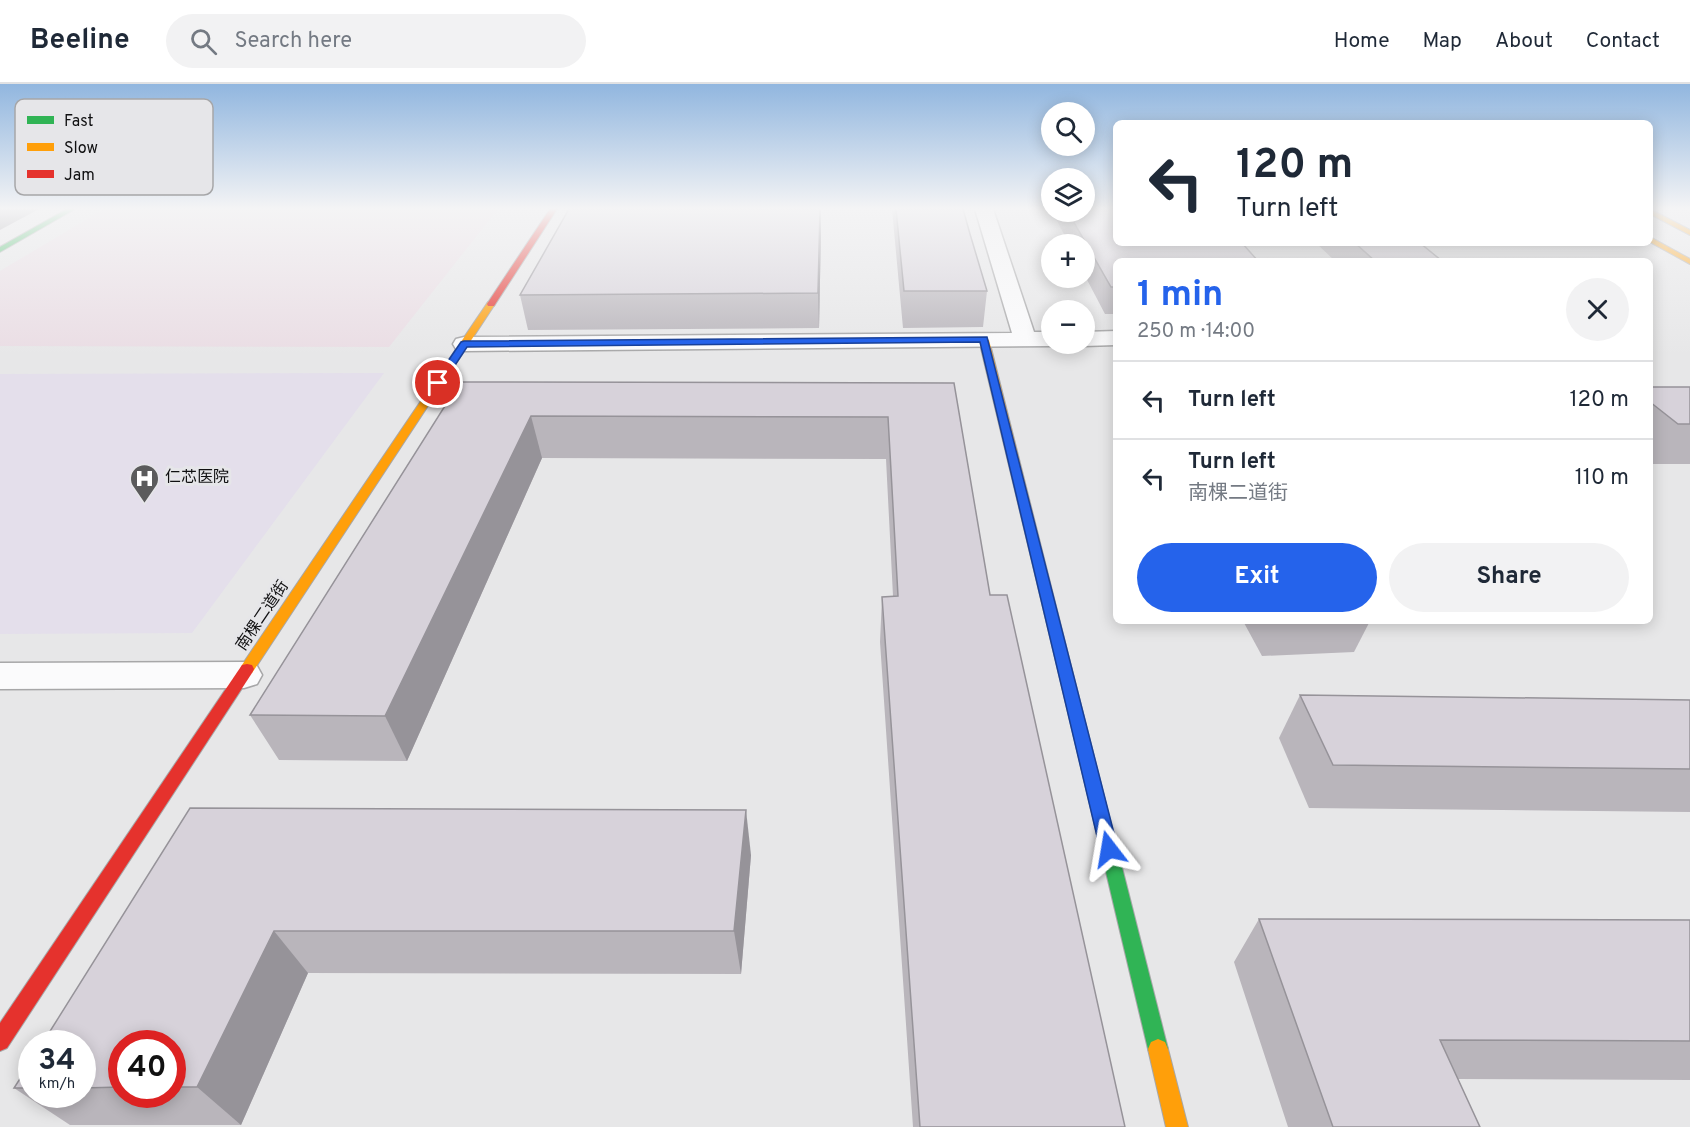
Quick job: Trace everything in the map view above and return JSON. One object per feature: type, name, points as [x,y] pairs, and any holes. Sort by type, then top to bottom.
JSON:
[{"type":"main road","name":"南棵二道街","points":[[0,1041],[522,258]]},
{"type":"main road","points":[[984,339],[1177,1127]]},
{"type":"street","points":[[999,258],[1025,339]]},
{"type":"street","points":[[1095,339],[1113,338]]},
{"type":"street","points":[[464,344],[1041,339]]},
{"type":"street","points":[[0,676],[244,675]]},
{"type":"shaded area","points":[[22,258],[460,258],[389,347],[0,346],[0,271]]},
{"type":"shaded area","name":"仁芯医院","points":[[384,373],[192,633],[0,634],[0,374]]},
{"type":"building","points":[[541,258],[819,258],[818,293],[520,295]]},
{"type":"building","points":[[901,258],[977,258],[987,291],[904,291]]},
{"type":"building","points":[[1095,258],[1255,258],[1113,258],[1113,287]]},
{"type":"building","points":[[460,382],[954,383],[990,595],[1007,595],[1125,1127],[920,1127],[882,597],[898,596],[888,417],[531,416],[385,716],[250,715]]},
{"type":"building","points":[[1653,387],[1690,387],[1690,424],[1678,424],[1653,404]]},
{"type":"building","points":[[1300,695],[1690,700],[1690,769],[1333,765]]},
{"type":"building","points":[[190,808],[746,810],[734,931],[274,931],[197,1087],[186,1087],[186,1030],[108,1030],[108,1087],[96,1088],[96,1030],[51,1030]]},
{"type":"building","points":[[1259,919],[1690,920],[1690,1041],[1440,1040],[1480,1127],[1333,1127]]},
{"type":"traffic: fast","points":[[1065,670],[1158,1049]]},
{"type":"traffic: slow","points":[[1682,258],[1690,262]]},
{"type":"traffic: slow","points":[[247,669],[491,304]]},
{"type":"traffic: slow","points":[[984,340],[1065,670]]},
{"type":"traffic: slow","points":[[1158,1049],[1177,1127]]},
{"type":"traffic: jam","points":[[491,304],[522,258]]},
{"type":"traffic: jam","points":[[0,1041],[247,669]]},
{"type":"place","name":"仁芯医院","points":[[144,504]]},
{"type":"route","points":[[438,383],[464,344],[984,339],[1109,849]]}]
